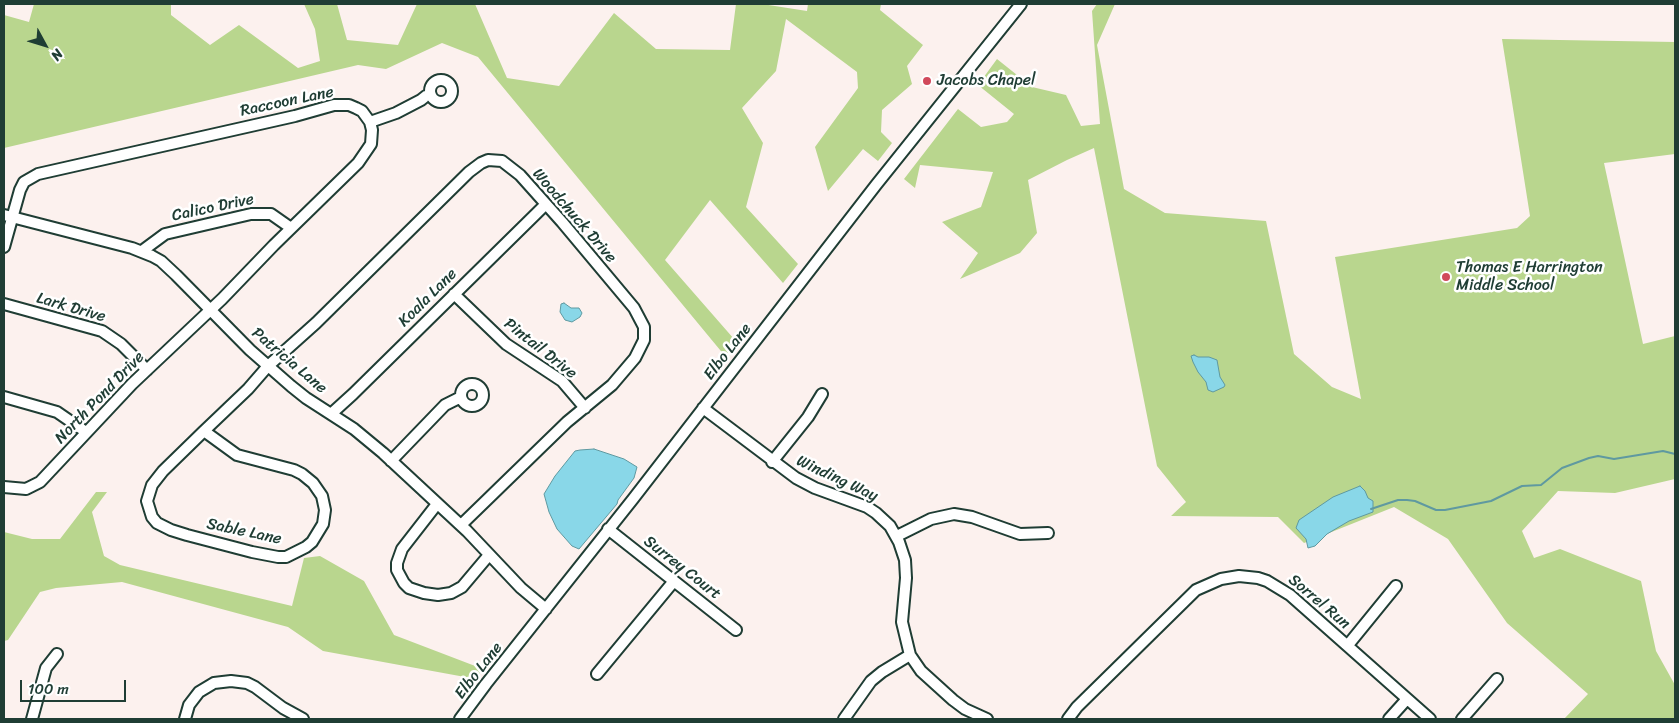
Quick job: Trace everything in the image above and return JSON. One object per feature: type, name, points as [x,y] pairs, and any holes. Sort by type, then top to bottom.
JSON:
[{"type":"street","name":"Elbo Lane","points":[[460,719],[876,185],[1021,4]]},
{"type":"street","points":[[210,309],[363,157],[371,144],[372,130],[370,122],[396,113],[431,95]]},
{"type":"street","name":"Raccoon Lane","points":[[8,216],[24,182],[46,171],[287,118],[334,105],[349,105],[356,108],[362,111],[370,122]]},
{"type":"street","name":"Woodchuck Drive","points":[[268,366],[316,323],[463,177],[481,163],[495,160],[508,165],[546,205],[634,308],[644,327],[644,340],[635,358],[612,385],[546,441],[461,525]]},
{"type":"street","name":"Koala Lane","points":[[331,414],[546,205]]},
{"type":"street","name":"Calico Drive","points":[[142,251],[165,234],[251,214],[271,214],[291,228]]},
{"type":"street","points":[[4,247],[8,216]]},
{"type":"street","name":"Patricia Lane","points":[[8,216],[142,251],[156,258],[169,268],[268,366],[298,392],[361,434],[461,525],[489,555],[546,609]]},
{"type":"street","name":"Pintail Drive","points":[[454,294],[506,344],[562,381],[585,408]]},
{"type":"street","name":"Lark Drive","points":[[4,304],[102,331],[122,344],[147,370]]},
{"type":"street","name":"North Pond Drive","points":[[4,487],[26,489],[40,482],[86,432],[210,309]]},
{"type":"street","name":"Sable Lane","points":[[204,431],[236,455],[294,470],[313,483],[322,496],[325,510],[320,530],[312,542],[286,557],[242,550],[179,532],[157,523],[152,517],[148,501],[152,485],[163,471],[204,431],[248,389],[268,366]]},
{"type":"street","points":[[772,462],[808,417],[822,394]]},
{"type":"street","points":[[4,397],[56,412],[86,432]]},
{"type":"street","points":[[391,461],[445,405],[461,397]]},
{"type":"street","name":"Winding Way","points":[[703,408],[772,462],[805,484],[867,507],[883,519],[897,536],[905,560],[906,578],[902,622],[910,655],[921,670],[953,700],[965,709],[987,719]]},
{"type":"street","points":[[437,504],[402,548],[397,563],[397,570],[409,588],[438,595],[451,593],[462,587],[489,555]]},
{"type":"street","points":[[897,536],[931,519],[954,514],[972,517],[1020,534],[1048,533]]},
{"type":"street","name":"Surrey Court","points":[[608,529],[736,630]]},
{"type":"street","name":"Sorrel Run","points":[[1068,719],[1077,707],[1171,616],[1189,596],[1204,586],[1221,579],[1249,576],[1275,585],[1304,606],[1430,719]]},
{"type":"street","points":[[597,674],[674,581]]},
{"type":"street","points":[[1348,646],[1396,586]]},
{"type":"street","points":[[32,719],[46,668],[57,654]]},
{"type":"street","points":[[844,719],[871,681],[910,655]]},
{"type":"street","points":[[1462,719],[1497,679]]},
{"type":"street","points":[[185,719],[189,705],[199,692],[214,683],[231,681],[247,683],[255,687],[283,708],[303,719]]},
{"type":"street","points":[[1389,719],[1407,699]]},
{"type":"green space","points":[[34,4],[171,4],[171,15],[210,45],[239,25],[298,68],[320,61],[315,29],[304,4],[337,4],[347,40],[398,45],[417,4],[475,4],[507,78],[559,86],[614,13],[656,49],[730,50],[736,4],[762,4],[807,11],[808,4],[881,4],[880,10],[923,45],[907,66],[912,84],[882,110],[881,132],[892,143],[878,161],[863,149],[828,191],[815,147],[858,88],[857,72],[786,19],[776,71],[742,108],[763,143],[746,207],[798,264],[783,283],[710,200],[665,260],[734,339],[736,344],[725,356],[478,57],[442,43],[386,69],[358,65],[4,148],[4,15],[29,22]]},
{"type":"green space","points":[[1097,4],[1115,4],[1097,45],[1124,189],[1165,213],[1266,221],[1294,354],[1332,387],[1361,399],[1335,257],[1517,228],[1530,216],[1502,39],[1675,42],[1675,154],[1604,163],[1643,344],[1675,336],[1675,479],[1615,493],[1558,491],[1522,531],[1534,558],[1560,549],[1641,581],[1656,651],[1675,685],[1675,719],[1564,719],[1588,694],[1507,623],[1448,539],[1394,507],[1304,543],[1278,517],[1171,516],[1186,502],[1157,466],[1094,148],[1028,180],[1037,233],[1020,253],[960,279],[978,253],[942,222],[981,207],[993,172],[920,165],[915,188],[904,179],[958,109],[981,127],[1007,122],[1014,114],[978,85],[997,59],[1032,87],[1066,95],[1081,126],[1100,124],[1092,11]]},
{"type":"green space","points":[[96,492],[107,492],[92,512],[104,556],[120,565],[292,606],[304,558],[320,556],[364,581],[394,635],[483,669],[476,679],[323,651],[288,627],[122,582],[56,588],[40,592],[8,640],[4,641],[4,532],[32,539],[60,539]]},
{"type":"water","points":[[564,303],[571,308],[579,308],[582,313],[580,317],[572,322],[565,320],[560,312],[561,304]]},
{"type":"water","points":[[1191,356],[1217,360],[1224,387],[1213,392],[1208,390],[1206,382],[1193,362]]},
{"type":"water","points":[[594,449],[624,459],[637,467],[634,478],[617,504],[579,549],[572,546],[557,529],[549,512],[544,494],[555,476],[575,451]]},
{"type":"water","points":[[1360,486],[1368,498],[1373,501],[1373,512],[1349,521],[1327,534],[1315,546],[1308,548],[1306,539],[1296,528],[1299,520],[1333,497]]},
{"type":"waterway","points":[[1371,509],[1398,500],[1407,500],[1415,501],[1436,510],[1445,510],[1491,501],[1522,486],[1541,485],[1562,468],[1589,458],[1598,456],[1614,459],[1663,451],[1675,454]]},
{"type":"place","name":"Jacobs Chapel","points":[[927,81]]},
{"type":"place","name":"Thomas E Harrington Middle School","points":[[1446,277]]}]
